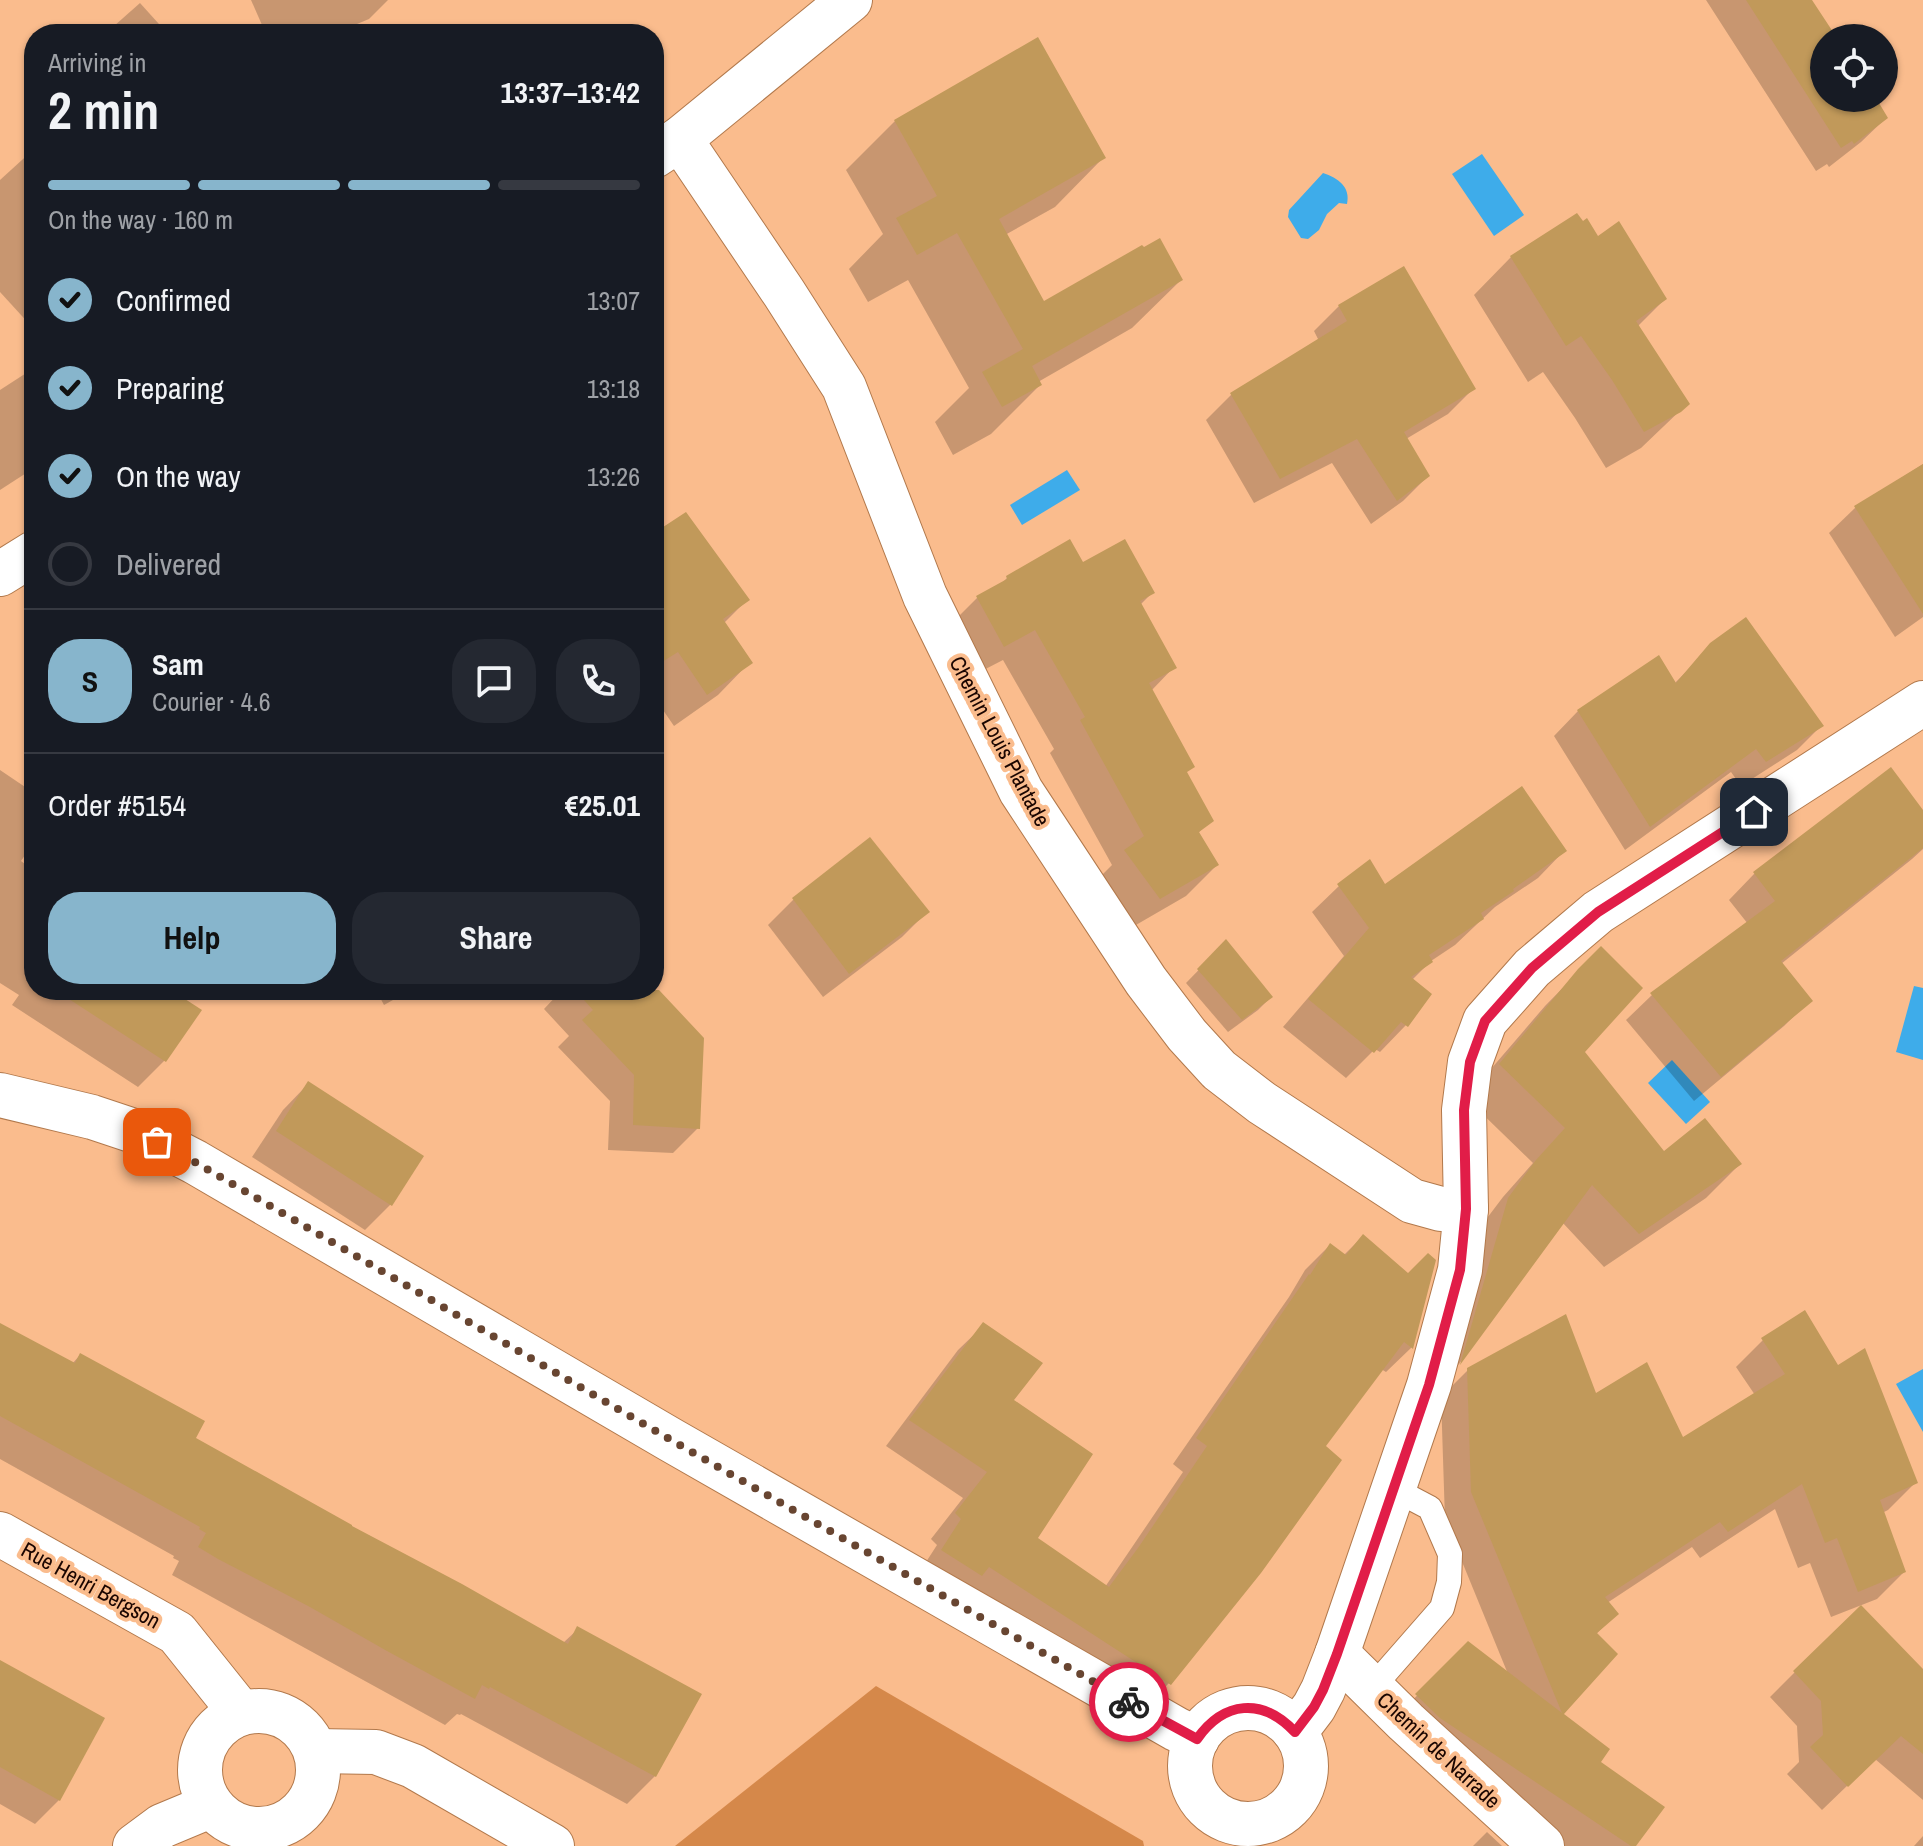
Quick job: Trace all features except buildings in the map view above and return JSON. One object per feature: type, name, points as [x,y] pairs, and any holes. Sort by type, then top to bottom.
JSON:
[{"type":"street","points":[[667,147],[850,0]]},
{"type":"street","name":"Chemin Louis Plantade","points":[[667,147],[775,280],[844,387],[925,596],[1021,791],[1146,981],[1187,1035],[1219,1070],[1262,1103],[1412,1201],[1441,1209],[1466,1209]]},
{"type":"street","points":[[0,574],[24,559]]},
{"type":"street","points":[[1295,1732],[1314,1707],[1337,1654],[1429,1385],[1460,1270],[1466,1209],[1464,1110],[1470,1062],[1485,1021],[1532,968],[1598,912],[1923,703]]},
{"type":"street","points":[[0,1095],[92,1117],[137,1132],[195,1162],[671,1440],[1197,1739]]},
{"type":"street","name":"Rue Henri Bergson","points":[[0,1534],[177,1633],[241,1713]]},
{"type":"street","name":"Chemin de Narrade","points":[[1337,1654],[1406,1722],[1542,1846]]},
{"type":"street","points":[[1253,1708],[1284,1720],[1295,1732],[1303,1749],[1306,1767],[1303,1785],[1294,1801],[1281,1814],[1265,1821],[1247,1835],[1203,1803],[1194,1788],[1191,1755],[1197,1739],[1213,1720],[1236,1709],[1253,1708]]},
{"type":"street","points":[[259,1710],[277,1713],[294,1722],[307,1735],[316,1751],[319,1769],[316,1788],[308,1805],[278,1827],[259,1830],[223,1819],[210,1806],[201,1789],[199,1770],[202,1752],[211,1735],[241,1713],[259,1710]]},
{"type":"street","points":[[316,1751],[376,1752],[413,1766],[552,1846]]},
{"type":"street","points":[[135,1846],[162,1826],[210,1806]]},
{"type":"lane","points":[[1372,1688],[1442,1608],[1449,1582],[1450,1554],[1430,1508],[1394,1489]]},
{"type":"shaded area","points":[[876,1686],[1143,1841],[1144,1846],[675,1846]]},
{"type":"water","points":[[1482,154],[1524,215],[1494,236],[1452,174]]},
{"type":"water","points":[[1323,173],[1342,184],[1347,193],[1347,204],[1339,203],[1327,214],[1319,230],[1308,239],[1301,238],[1288,217],[1289,210]]},
{"type":"water","points":[[1067,470],[1080,490],[1022,525],[1010,505]]},
{"type":"water","points":[[1914,986],[1923,988],[1923,1060],[1896,1052]]},
{"type":"water","points":[[1672,1060],[1710,1102],[1686,1124],[1648,1083]]},
{"type":"water","points":[[1923,1369],[1923,1432],[1896,1384]]},
{"type":"way so far","points":[[157,1142],[1129,1702]]},
{"type":"route","points":[[1129,1702],[1197,1739],[1207,1725],[1220,1715],[1236,1709],[1253,1708],[1269,1712],[1284,1720],[1295,1732],[1314,1707],[1337,1654],[1429,1385],[1460,1270],[1466,1209],[1464,1110],[1470,1062],[1485,1021],[1532,968],[1598,912],[1754,812]]}]
